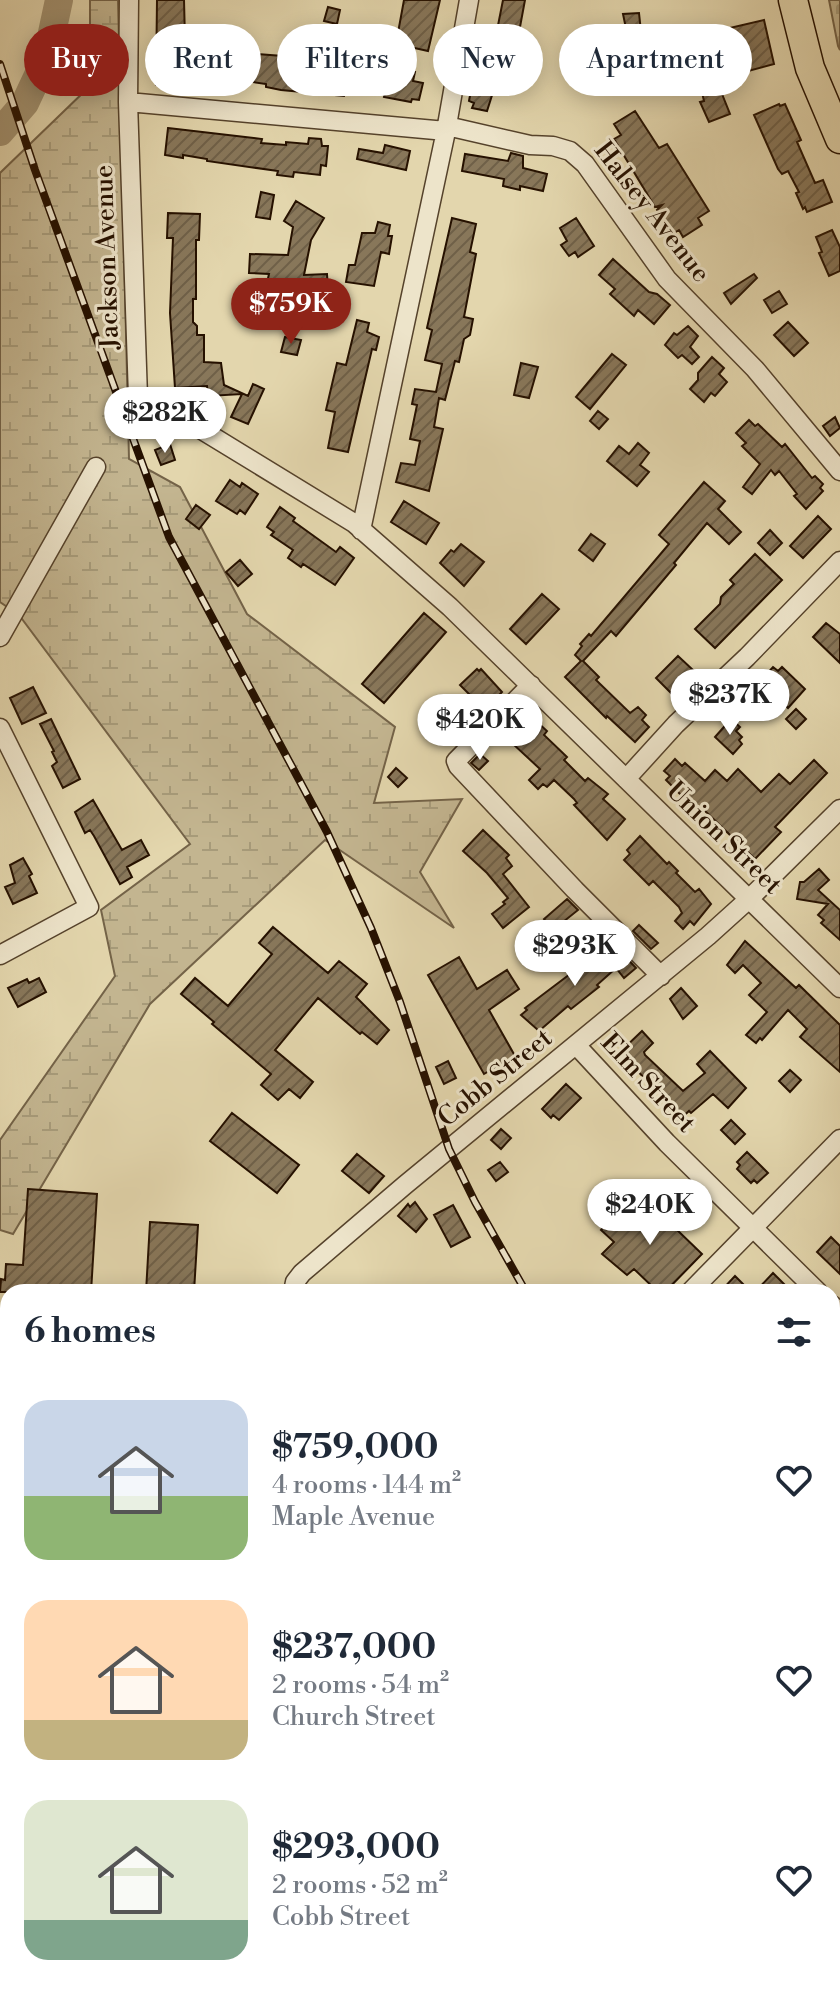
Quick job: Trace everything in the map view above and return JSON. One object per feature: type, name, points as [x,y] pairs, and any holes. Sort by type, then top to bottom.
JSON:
[{"type":"main road","points":[[793,0],[810,68],[840,139]]},
{"type":"street","name":"Jackson Avenue","points":[[129,0],[128,102],[138,397],[202,430],[361,530]]},
{"type":"street","points":[[361,530],[446,129],[469,0]]},
{"type":"street","name":"Halsey Avenue","points":[[128,102],[446,129],[570,151],[585,164],[667,279],[755,369],[840,471]]},
{"type":"street","points":[[0,637],[96,467]]},
{"type":"street","name":"Union Street","points":[[361,530],[450,607],[840,988]]},
{"type":"street","points":[[626,779],[676,724],[728,676],[840,561]]},
{"type":"street","points":[[531,685],[471,744],[456,761],[458,766],[661,976]]},
{"type":"street","points":[[0,728],[89,907],[0,955]]},
{"type":"street","name":"Cobb Street","points":[[295,1284],[302,1273],[661,976],[749,899],[840,809]]},
{"type":"street","name":"Elm Street","points":[[576,1045],[667,1143],[810,1284]]},
{"type":"street","points":[[698,1284],[840,1139]]},
{"type":"green space","points":[[90,0],[118,0],[119,24],[90,24]]},
{"type":"green space","points":[[829,0],[840,0],[840,50],[838,46]]},
{"type":"green space","points":[[80,96],[120,96],[129,459],[180,487],[247,614],[395,727],[374,803],[462,799],[420,872],[454,928],[325,840],[150,1004],[13,1234],[0,1230],[0,1140],[115,976],[101,910],[190,844],[19,615],[0,602],[0,173]]},
{"type":"building","points":[[157,0],[184,0],[185,24],[157,24]]},
{"type":"building","points":[[404,0],[440,0],[428,51],[417,49],[417,24],[400,24]]},
{"type":"building","points":[[503,0],[525,0],[521,24],[498,24]]},
{"type":"building","points":[[328,7],[340,10],[337,24],[324,21]]},
{"type":"building","points":[[639,13],[640,24],[625,24],[623,14]]},
{"type":"building","points":[[764,20],[774,64],[752,70],[752,24],[747,24]]},
{"type":"building","points":[[261,54],[277,56],[277,89],[266,87],[261,83]]},
{"type":"building","points":[[417,82],[423,83],[419,100],[412,99],[411,102],[384,97],[417,96]]},
{"type":"building","points":[[470,96],[492,96],[487,111],[472,108],[474,103],[469,101]]},
{"type":"building","points":[[703,96],[723,96],[730,114],[709,122],[700,102],[704,101]]},
{"type":"building","points":[[785,104],[815,183],[823,180],[832,202],[807,212],[788,171],[782,174],[778,169],[754,115]]},
{"type":"building","points":[[635,111],[659,148],[667,144],[709,211],[698,218],[702,225],[683,237],[679,230],[667,237],[660,225],[665,222],[657,210],[662,205],[655,207],[614,139],[621,135],[614,124]]},
{"type":"building","points":[[168,128],[262,139],[261,143],[286,145],[286,142],[308,144],[309,138],[321,139],[322,146],[328,146],[326,166],[321,165],[320,175],[294,172],[293,177],[277,175],[278,171],[183,155],[183,158],[165,155]]},
{"type":"building","points":[[385,145],[410,151],[406,170],[357,159],[359,149],[383,153]]},
{"type":"building","points":[[511,153],[523,156],[523,168],[547,174],[543,191],[503,186],[504,179],[462,171],[465,154],[508,161]]},
{"type":"building","points":[[261,192],[274,195],[270,219],[256,217]]},
{"type":"building","points":[[296,201],[324,218],[311,240],[304,275],[327,274],[328,291],[322,292],[316,323],[295,318],[298,303],[264,296],[269,274],[249,273],[250,254],[288,255],[293,227],[284,221]]},
{"type":"building","points":[[168,213],[200,214],[193,322],[197,326],[197,335],[204,335],[204,362],[221,363],[224,385],[248,396],[253,384],[264,389],[248,424],[231,417],[242,394],[208,396],[207,386],[175,388],[170,313],[173,238],[167,238]]},
{"type":"building","points":[[452,218],[476,224],[470,252],[476,254],[464,317],[473,319],[459,362],[455,361],[445,400],[439,398],[434,427],[443,429],[429,491],[396,482],[401,463],[415,465],[420,441],[410,439],[417,405],[412,404],[415,389],[436,392],[442,364],[425,360],[432,330],[427,328]]},
{"type":"building","points":[[576,218],[594,246],[578,257],[575,252],[569,256],[561,245],[567,241],[560,228]]},
{"type":"building","points":[[378,222],[390,225],[388,236],[392,236],[389,254],[381,252],[374,286],[346,282],[349,265],[355,265],[362,233],[375,233]]},
{"type":"building","points":[[832,230],[840,247],[840,271],[829,276],[816,237]]},
{"type":"building","points":[[613,259],[649,292],[657,294],[670,305],[654,324],[638,310],[634,316],[610,294],[615,289],[599,275]]},
{"type":"building","points":[[754,274],[757,278],[731,304],[724,293]]},
{"type":"building","points":[[779,291],[787,304],[772,313],[764,300]]},
{"type":"building","points":[[357,320],[369,323],[367,332],[379,337],[376,350],[372,349],[348,452],[328,448],[335,412],[326,410],[337,363],[346,365]]},
{"type":"building","points":[[788,322],[808,343],[794,356],[774,335]]},
{"type":"building","points":[[688,326],[698,336],[690,347],[699,357],[692,364],[682,355],[678,358],[665,345],[674,333],[677,335]]},
{"type":"building","points":[[285,337],[301,340],[297,355],[281,352]]},
{"type":"building","points":[[612,354],[626,365],[590,409],[576,397]]},
{"type":"building","points":[[712,357],[724,368],[719,374],[727,382],[715,396],[711,393],[704,402],[690,389],[698,380],[698,373]]},
{"type":"building","points":[[521,363],[538,367],[529,398],[514,395]]},
{"type":"building","points":[[598,411],[608,419],[599,429],[590,421]]},
{"type":"building","points":[[835,417],[840,428],[830,436],[823,426]]},
{"type":"building","points":[[749,420],[755,426],[758,424],[782,447],[785,444],[812,478],[815,476],[823,484],[820,488],[823,491],[806,509],[779,471],[775,475],[771,470],[752,494],[743,487],[760,464],[742,446],[746,443],[736,433]]},
{"type":"building","points":[[638,443],[649,453],[640,465],[649,472],[637,486],[607,461],[619,446],[629,454]]},
{"type":"building","points":[[170,444],[175,460],[161,465],[155,450]]},
{"type":"building","points":[[230,480],[240,487],[242,483],[258,494],[245,514],[240,510],[237,514],[216,501]]},
{"type":"building","points":[[704,482],[725,501],[718,509],[741,532],[729,544],[707,523],[616,636],[611,631],[583,661],[599,677],[596,680],[630,713],[638,707],[646,715],[642,720],[649,727],[635,742],[565,677],[581,661],[575,655],[582,646],[580,644],[589,634],[591,636],[669,544],[659,535]]},
{"type":"building","points":[[404,501],[439,523],[426,544],[391,522]]},
{"type":"building","points":[[196,505],[210,515],[199,529],[186,519]]},
{"type":"building","points":[[280,507],[295,518],[293,521],[336,552],[340,547],[354,558],[335,585],[288,558],[293,550],[271,535],[274,532],[267,527]]},
{"type":"building","points":[[818,516],[831,529],[803,558],[790,546]]},
{"type":"building","points":[[770,530],[782,543],[770,555],[758,543]]},
{"type":"building","points":[[591,534],[605,544],[593,561],[579,550]]},
{"type":"building","points":[[461,544],[484,562],[464,586],[440,563]]},
{"type":"building","points":[[755,554],[782,580],[715,648],[695,629],[720,604],[721,597],[734,584],[730,580]]},
{"type":"building","points":[[240,560],[252,574],[238,586],[226,572]]},
{"type":"building","points":[[542,594],[559,609],[526,644],[510,629]]},
{"type":"building","points":[[424,613],[446,632],[384,703],[362,684]]},
{"type":"building","points":[[826,623],[840,634],[840,663],[813,637]]},
{"type":"building","points":[[678,656],[693,670],[671,693],[656,678]]},
{"type":"building","points":[[773,667],[778,671],[782,667],[805,689],[788,708],[764,686],[769,681],[764,677]]},
{"type":"building","points":[[477,669],[481,669],[502,692],[485,710],[460,685]]},
{"type":"building","points":[[33,687],[46,713],[22,724],[10,698]]},
{"type":"building","points":[[796,709],[806,719],[796,729],[786,719]]},
{"type":"building","points":[[51,719],[80,779],[63,788],[52,766],[57,762],[54,751],[40,724]]},
{"type":"building","points":[[534,719],[547,731],[544,735],[567,757],[564,760],[585,781],[588,778],[608,794],[603,799],[625,819],[607,840],[574,805],[577,803],[574,799],[554,780],[547,787],[543,784],[538,789],[529,780],[540,769],[513,744]]},
{"type":"building","points":[[731,719],[740,727],[736,731],[742,737],[739,740],[742,744],[733,754],[715,737]]},
{"type":"building","points":[[480,754],[488,761],[479,770],[471,763]]},
{"type":"building","points":[[675,759],[682,766],[685,763],[705,781],[715,770],[727,781],[738,769],[761,792],[779,774],[790,784],[814,760],[827,773],[775,827],[781,832],[755,859],[704,810],[700,814],[666,780],[670,776],[664,771]]},
{"type":"building","points":[[396,768],[407,778],[398,787],[388,777]]},
{"type":"building","points":[[93,800],[122,850],[141,840],[149,855],[127,867],[132,877],[120,884],[94,836],[90,830],[85,833],[75,812]]},
{"type":"building","points":[[483,830],[509,855],[506,858],[512,866],[503,874],[529,907],[503,928],[492,914],[508,898],[463,851]]},
{"type":"building","points":[[640,836],[678,871],[676,873],[695,892],[699,889],[711,904],[694,925],[690,921],[683,929],[675,921],[682,913],[679,907],[653,881],[649,885],[624,860],[630,854],[627,850]]},
{"type":"building","points":[[23,858],[32,874],[29,876],[37,893],[13,904],[5,887],[15,883],[10,865]]},
{"type":"building","points":[[819,869],[829,880],[818,890],[840,910],[840,940],[821,923],[824,920],[818,915],[828,904],[797,899],[800,882]]},
{"type":"building","points":[[567,899],[578,910],[563,922],[566,925],[556,933],[544,919]]},
{"type":"building","points":[[639,925],[658,943],[651,949],[633,931]]},
{"type":"building","points":[[273,927],[328,973],[339,961],[367,984],[356,997],[389,1030],[377,1044],[362,1032],[360,1034],[318,998],[275,1050],[313,1082],[300,1098],[289,1089],[278,1100],[261,1085],[271,1074],[181,994],[195,978],[228,1006],[272,954],[259,943]]},
{"type":"building","points":[[745,941],[796,988],[799,985],[840,1025],[840,1072],[800,1037],[807,1029],[788,1010],[762,1040],[760,1038],[756,1043],[746,1035],[767,1012],[749,995],[761,983],[743,965],[735,973],[727,965]]},
{"type":"building","points":[[616,947],[636,968],[624,978],[616,968],[597,985],[599,987],[571,1009],[568,1006],[539,1031],[521,1015],[527,1010],[525,1008],[586,962],[592,966]]},
{"type":"building","points":[[459,957],[477,989],[507,970],[519,989],[489,1010],[515,1056],[484,1074],[428,975]]},
{"type":"building","points":[[39,978],[46,992],[18,1007],[8,988],[27,979],[29,983]]},
{"type":"building","points":[[681,988],[697,1006],[683,1019],[670,999]]},
{"type":"building","points":[[642,1031],[653,1043],[644,1052],[645,1055],[683,1091],[705,1073],[697,1064],[710,1051],[746,1088],[728,1108],[713,1094],[678,1121],[666,1109],[671,1104],[619,1053]]},
{"type":"building","points":[[448,1061],[456,1078],[444,1084],[436,1067]]},
{"type":"building","points":[[790,1070],[801,1080],[790,1092],[779,1081]]},
{"type":"building","points":[[566,1084],[581,1098],[559,1120],[553,1115],[551,1118],[542,1109]]},
{"type":"building","points":[[232,1113],[299,1165],[277,1193],[210,1141]]},
{"type":"building","points":[[731,1120],[745,1134],[735,1144],[721,1130]]},
{"type":"building","points":[[501,1129],[511,1138],[501,1149],[491,1140]]},
{"type":"building","points":[[747,1152],[768,1173],[757,1183],[754,1180],[751,1183],[737,1169],[740,1165],[737,1162]]},
{"type":"building","points":[[357,1154],[384,1176],[369,1193],[342,1171]]},
{"type":"building","points":[[500,1162],[508,1172],[496,1181],[488,1170]]},
{"type":"building","points":[[28,1189],[97,1194],[91,1284],[1,1284],[1,1279],[5,1280],[6,1264],[23,1265]]},
{"type":"building","points":[[415,1202],[427,1219],[416,1232],[398,1216],[408,1204],[410,1207]]},
{"type":"building","points":[[651,1204],[665,1218],[671,1211],[680,1220],[673,1226],[702,1254],[673,1284],[650,1284],[634,1269],[627,1275],[602,1254],[614,1242],[601,1230],[613,1217],[618,1222],[630,1209],[638,1217]]},
{"type":"building","points":[[453,1205],[470,1237],[451,1247],[434,1215]]},
{"type":"building","points":[[150,1222],[198,1225],[194,1284],[146,1284]]},
{"type":"building","points":[[831,1237],[840,1246],[840,1274],[817,1252]]},
{"type":"building","points":[[773,1273],[784,1284],[763,1284]]},
{"type":"building","points":[[735,1276],[743,1284],[728,1284]]},
{"type":"waterway","points":[[0,132],[25,103],[47,56],[59,0]]},
{"type":"railway","points":[[0,64],[35,170],[169,537],[327,832],[371,928],[400,1002],[449,1149],[521,1284]]}]
